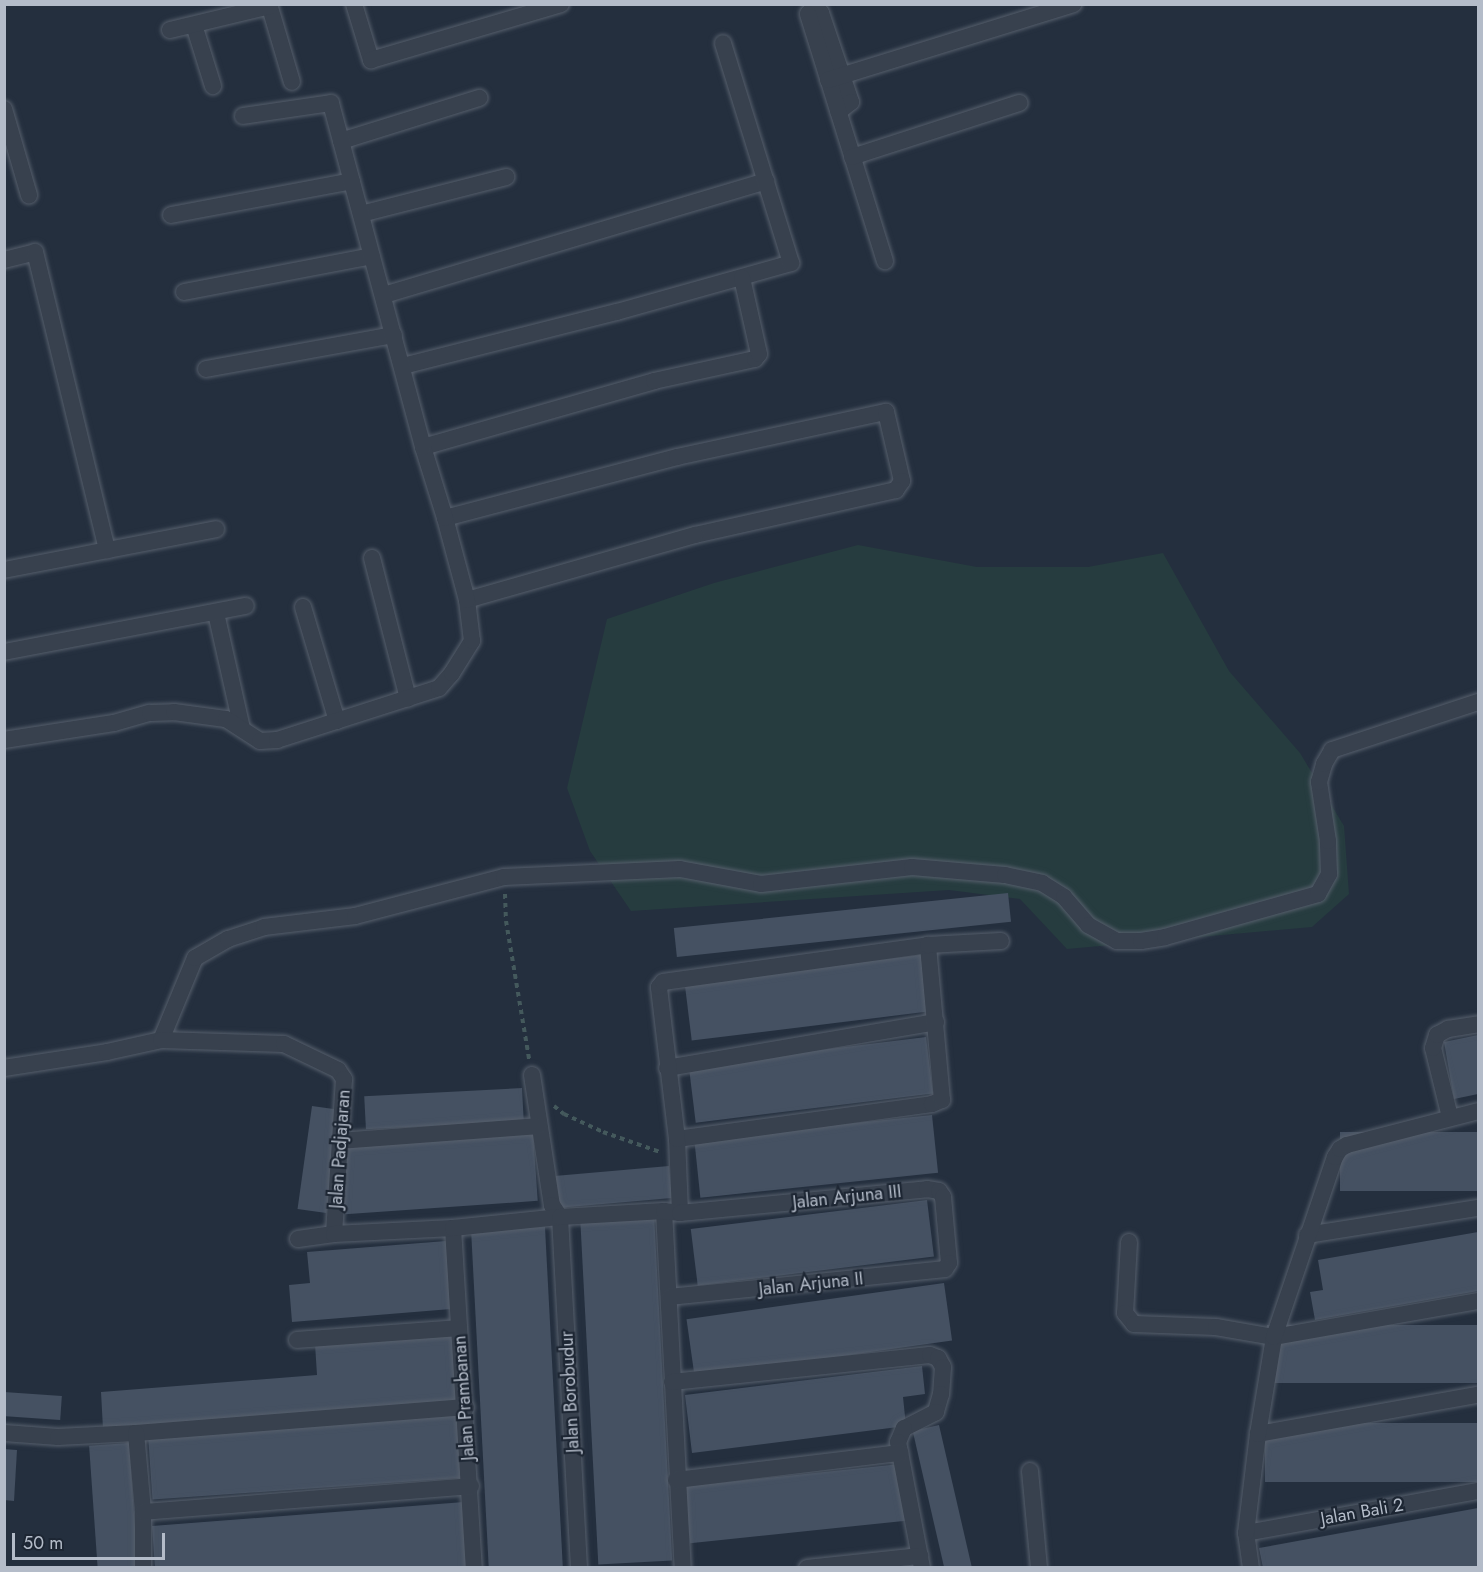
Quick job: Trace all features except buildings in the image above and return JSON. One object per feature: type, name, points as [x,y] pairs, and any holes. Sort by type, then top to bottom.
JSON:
[{"type":"street","points":[[354,4],[371,60],[561,4]]},
{"type":"street","points":[[835,78],[1073,4]]},
{"type":"street","points":[[170,30],[270,5],[292,82]]},
{"type":"street","points":[[814,5],[821,13],[835,78],[851,102],[838,112],[885,261]]},
{"type":"street","points":[[194,25],[213,86]]},
{"type":"street","points":[[403,366],[742,278],[791,262],[723,43]]},
{"type":"street","points":[[341,141],[479,98]]},
{"type":"street","points":[[852,157],[1019,103]]},
{"type":"street","points":[[4,740],[114,723],[150,713],[174,712],[226,719],[260,741],[269,741],[439,688],[452,673],[472,641],[467,600],[446,518],[423,447],[331,104],[243,116]]},
{"type":"street","points":[[4,109],[29,195]]},
{"type":"street","points":[[361,214],[506,177]]},
{"type":"street","points":[[171,215],[352,181]]},
{"type":"street","points":[[384,295],[766,182]]},
{"type":"street","points":[[4,260],[35,252],[106,550]]},
{"type":"street","points":[[184,292],[372,256]]},
{"type":"street","points":[[423,447],[654,381],[755,359],[759,354],[742,278]]},
{"type":"street","points":[[206,369],[394,335]]},
{"type":"street","points":[[446,518],[677,457],[886,412],[902,481],[896,490],[695,535],[467,600]]},
{"type":"street","points":[[4,570],[216,529]]},
{"type":"street","points":[[372,558],[408,698]]},
{"type":"street","points":[[4,652],[246,606]]},
{"type":"street","points":[[303,607],[337,721]]},
{"type":"street","points":[[216,613],[242,728]]},
{"type":"street","points":[[161,1040],[195,958],[228,939],[264,927],[355,916],[504,878],[680,869],[761,884],[912,867],[1005,875],[1042,883],[1064,897],[1088,925],[1117,941],[1141,941],[1318,894],[1329,874],[1328,841],[1319,782],[1324,764],[1332,750],[1479,702]]},
{"type":"street","points":[[683,1568],[676,1480],[669,1297],[672,1212],[677,1158],[659,987],[663,982],[928,945],[1001,941]]},
{"type":"street","points":[[676,1139],[933,1104],[942,1100],[928,945]]},
{"type":"street","points":[[667,1068],[936,1022]]},
{"type":"street","points":[[1450,1117],[1432,1048],[1437,1035],[1448,1029],[1479,1024]]},
{"type":"street","name":"Jalan Padjajaran","points":[[4,1068],[107,1052],[161,1040],[284,1044],[338,1070],[344,1079],[334,1234]]},
{"type":"street","name":"Jalan Borobudur","points":[[532,1075],[538,1126],[552,1205],[560,1217],[579,1568]]},
{"type":"street","points":[[1251,1568],[1246,1533],[1258,1434],[1274,1337],[1307,1235],[1340,1149],[1450,1117],[1479,1112]]},
{"type":"street","points":[[340,1141],[538,1126]]},
{"type":"street","name":"Jalan Arjuna III","points":[[672,1212],[927,1189],[939,1191],[943,1197],[949,1263]]},
{"type":"street","points":[[1307,1235],[1479,1208]]},
{"type":"street","points":[[298,1239],[334,1234],[453,1228],[560,1217],[672,1212]]},
{"type":"street","name":"Jalan Prambanan","points":[[453,1228],[471,1486],[474,1568]]},
{"type":"street","points":[[1129,1242],[1125,1313],[1134,1324],[1216,1327],[1274,1337],[1479,1301]]},
{"type":"street","name":"Jalan Arjuna II","points":[[669,1297],[935,1272],[945,1269],[949,1263]]},
{"type":"street","points":[[297,1340],[459,1328]]},
{"type":"street","points":[[672,1382],[930,1354],[938,1358],[943,1367],[941,1394],[936,1412],[904,1428],[898,1442],[921,1562],[807,1568]]},
{"type":"street","points":[[1258,1434],[1479,1395]]},
{"type":"street","points":[[4,1433],[58,1437],[136,1433],[466,1407]]},
{"type":"street","points":[[136,1433],[143,1512],[143,1568]]},
{"type":"street","points":[[676,1480],[900,1453]]},
{"type":"street","points":[[1030,1471],[1039,1568]]},
{"type":"street","points":[[143,1512],[471,1486]]},
{"type":"street","name":"Jalan Bali 2","points":[[1246,1533],[1479,1491]]},
{"type":"path","points":[[504,878],[506,921],[532,1075]]},
{"type":"path","points":[[551,1104],[564,1114],[603,1132],[677,1158]]},
{"type":"green space","points":[[858,545],[977,567],[1088,567],[1163,553],[1229,671],[1300,753],[1344,826],[1349,894],[1312,927],[1067,949],[1020,899],[949,890],[631,911],[590,851],[567,788],[607,619],[714,583]]}]
